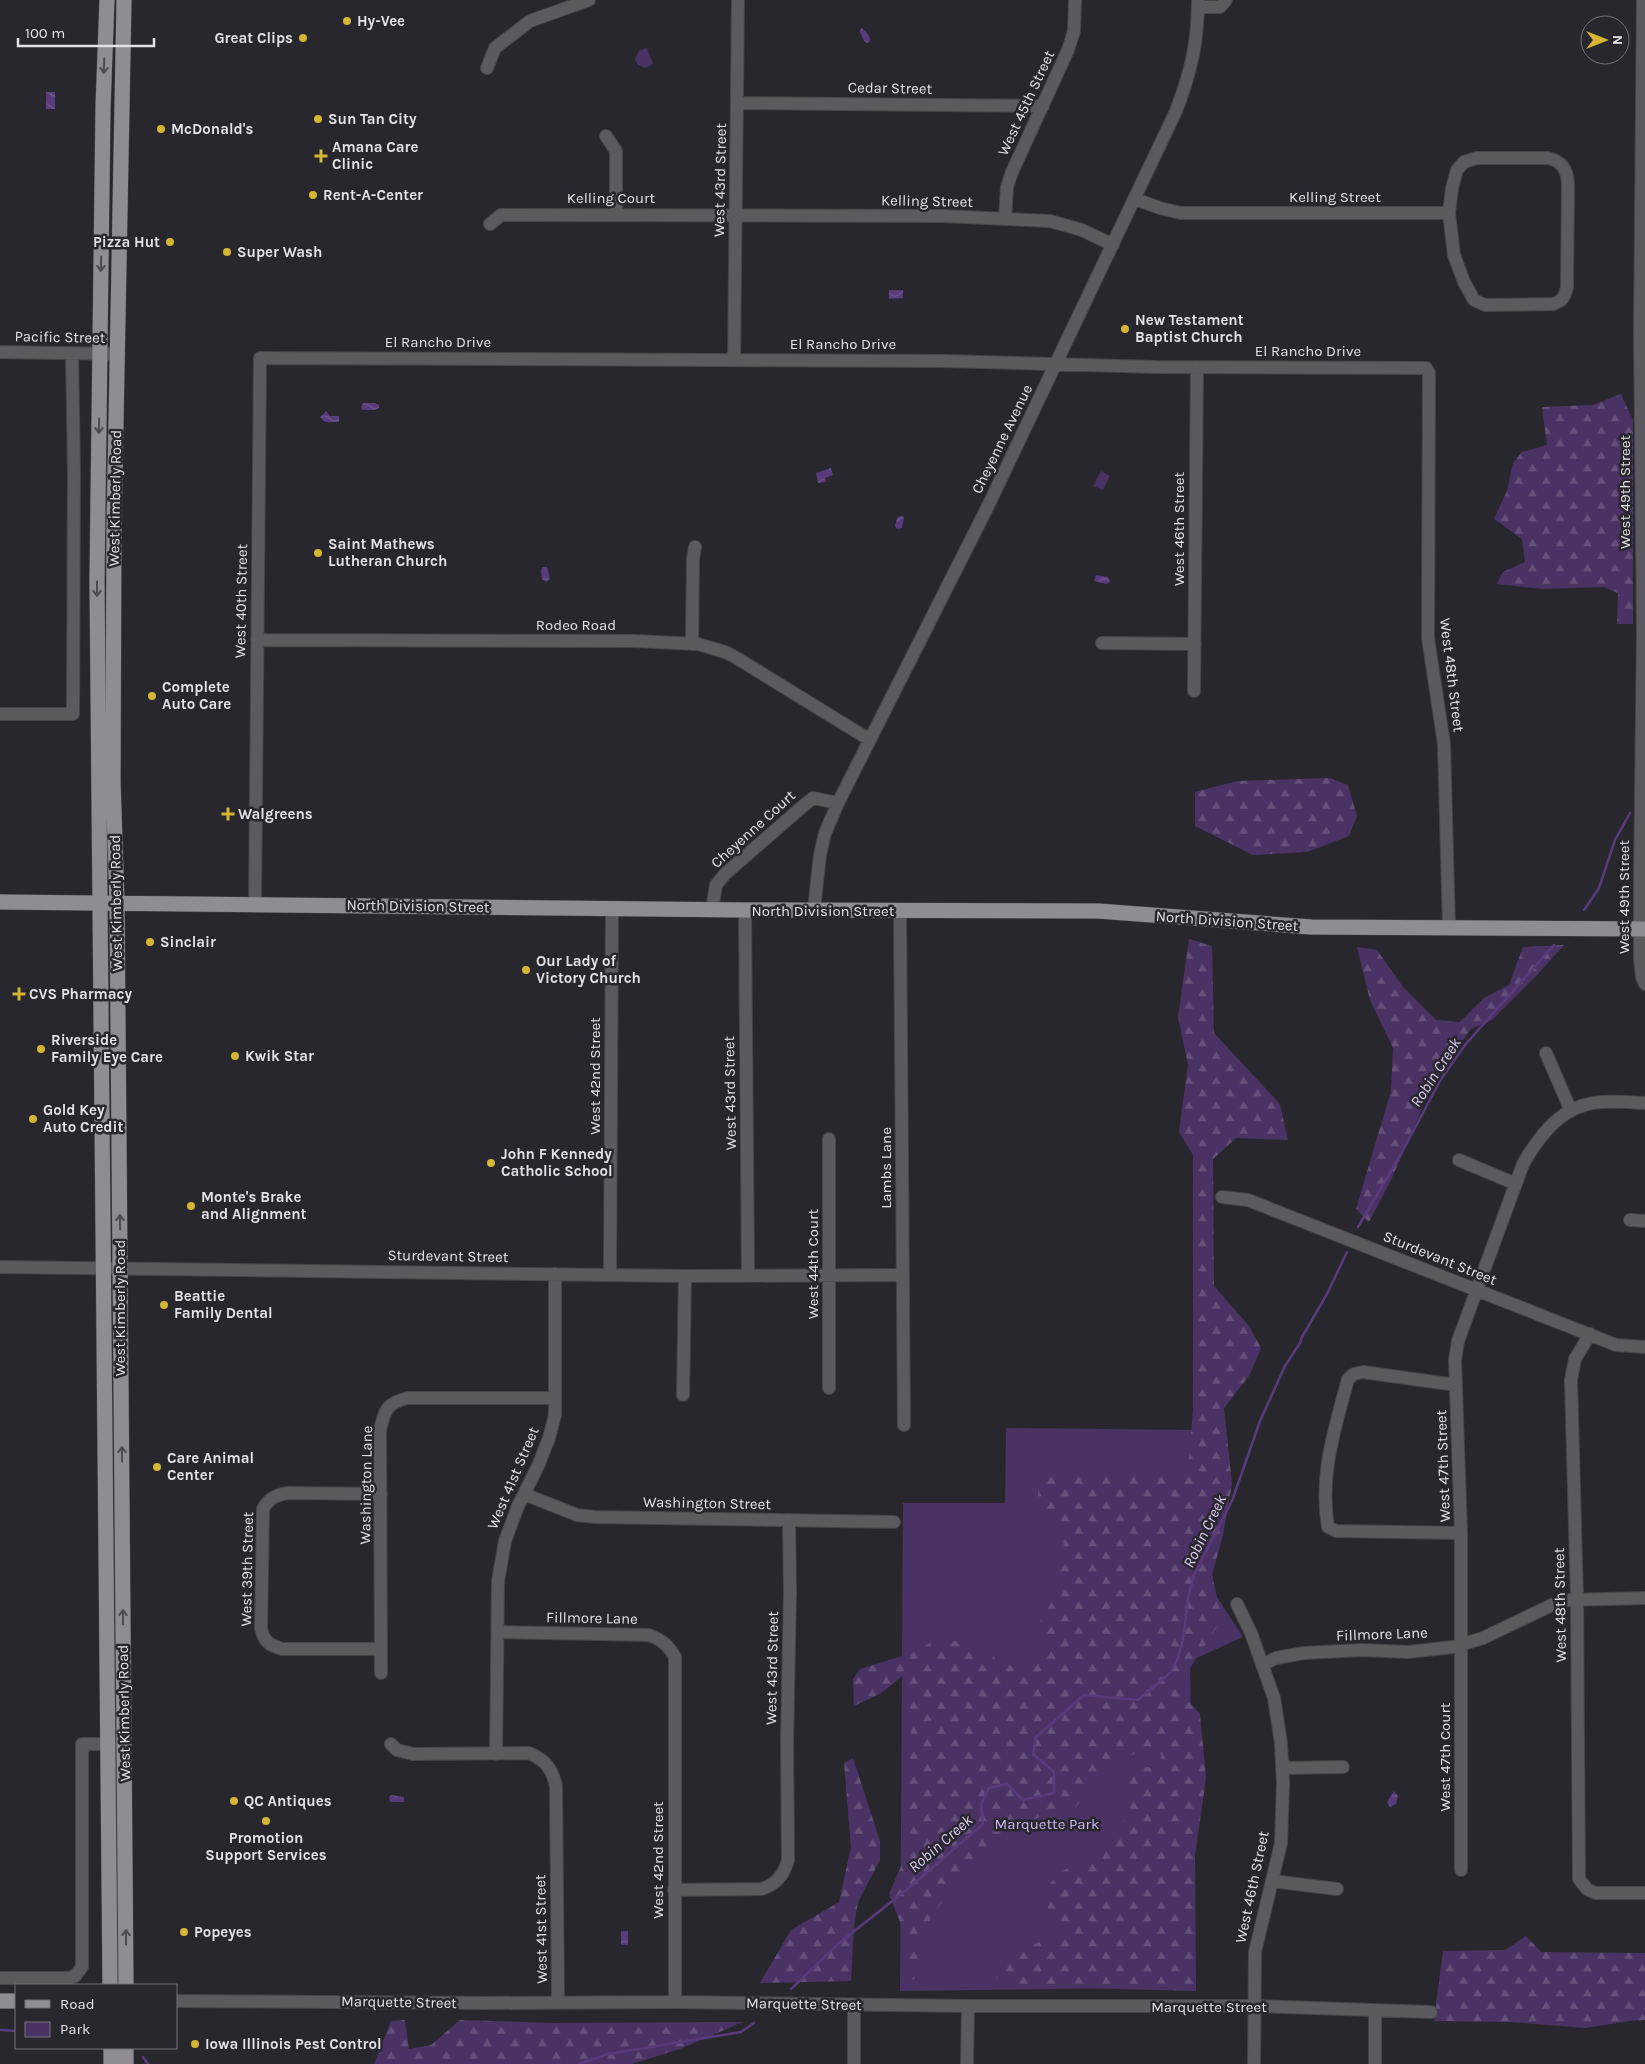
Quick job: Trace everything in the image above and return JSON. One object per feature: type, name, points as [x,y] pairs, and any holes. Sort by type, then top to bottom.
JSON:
[{"type":"main road","name":"West Kimberly Road","points":[[106,0],[97,591],[110,1984]]},
{"type":"main road","name":"West Kimberly Road","points":[[124,0],[114,528],[113,781],[117,902],[126,1984]]},
{"type":"main road","name":"North Division Street","points":[[0,902],[712,910],[1098,911],[1311,927],[1643,929]]},
{"type":"main road","points":[[0,2001],[15,2001]]},
{"type":"main road","points":[[111,2049],[111,2064]]},
{"type":"main road","points":[[126,2049],[126,2064]]},
{"type":"street","points":[[486,68],[495,48],[530,22],[589,0]]},
{"type":"street","name":"West 43rd Street","points":[[734,360],[738,0]]},
{"type":"street","name":"West 45th Street","points":[[1005,219],[1007,187],[1012,172],[1068,50],[1074,31],[1075,0]]},
{"type":"street","name":"Cheyenne Avenue","points":[[814,909],[820,855],[825,833],[838,803],[988,506],[1176,111],[1189,76],[1198,23],[1198,4],[1220,7],[1226,0]]},
{"type":"street","name":"West 49th Street","points":[[1643,0],[1640,333],[1643,929],[1640,959],[1642,977],[1645,984]]},
{"type":"street","name":"Cedar Street","points":[[737,103],[1043,106]]},
{"type":"street","points":[[606,136],[616,151],[616,215]]},
{"type":"street","points":[[1477,158],[1548,158],[1558,160],[1567,173],[1568,184],[1567,286],[1565,296],[1560,302],[1553,304],[1485,305],[1474,300],[1464,282],[1454,255],[1449,213],[1452,188],[1457,170],[1464,162],[1477,158]]},
{"type":"street","name":"Kelling Street","points":[[1134,198],[1160,208],[1181,213],[1449,213]]},
{"type":"street","name":"Kelling Court","points":[[490,224],[501,215],[736,215]]},
{"type":"street","name":"Kelling Street","points":[[736,215],[943,216],[1050,221],[1066,224],[1113,245]]},
{"type":"street","name":"Pacific Street","points":[[0,352],[118,354]]},
{"type":"street","points":[[0,714],[73,714],[74,473],[72,354]]},
{"type":"street","name":"El Rancho Drive","points":[[260,358],[945,361],[1197,367],[1426,368]]},
{"type":"street","name":"West 40th Street","points":[[254,905],[257,791],[260,358]]},
{"type":"street","name":"West 46th Street","points":[[1194,691],[1197,367]]},
{"type":"street","name":"West 48th Street","points":[[1426,368],[1429,373],[1428,638],[1444,744],[1449,928]]},
{"type":"street","points":[[692,644],[693,558],[695,547]]},
{"type":"street","name":"Rodeo Road","points":[[257,640],[692,644],[724,652],[735,657],[870,740]]},
{"type":"street","points":[[1102,643],[1194,644]]},
{"type":"street","name":"Cheyenne Court","points":[[712,910],[716,885],[724,874],[803,806],[814,798],[838,803]]},
{"type":"street","name":"West 42nd Street","points":[[610,1275],[612,908]]},
{"type":"street","name":"West 43rd Street","points":[[745,910],[748,1276]]},
{"type":"street","name":"Lambs Lane","points":[[900,911],[904,1425]]},
{"type":"street","points":[[1546,1053],[1571,1111]]},
{"type":"street","name":"West 47th Street","points":[[1461,1644],[1461,1533],[1455,1360],[1458,1342],[1523,1164],[1535,1143],[1555,1120],[1571,1111],[1600,1102],[1645,1103]]},
{"type":"street","name":"West 44th Court","points":[[829,1139],[829,1388]]},
{"type":"street","points":[[1459,1160],[1516,1184]]},
{"type":"street","name":"Sturdevant Street","points":[[1222,1197],[1248,1200],[1616,1345],[1645,1347]]},
{"type":"street","points":[[1630,1220],[1645,1220]]},
{"type":"street","name":"Sturdevant Street","points":[[0,1268],[684,1276],[896,1275]]},
{"type":"street","name":"West 41st Street","points":[[496,1754],[498,1581],[505,1541],[524,1494],[538,1466],[549,1438],[555,1415],[555,1274]]},
{"type":"street","points":[[683,1395],[684,1276]]},
{"type":"street","name":"West 48th Street","points":[[1590,1334],[1575,1359],[1571,1380],[1577,1599],[1579,1879],[1586,1888],[1595,1892],[1645,1893]]},
{"type":"street","points":[[1456,1385],[1363,1372],[1354,1374],[1348,1379],[1328,1452],[1326,1513],[1328,1527],[1336,1531],[1461,1533]]},
{"type":"street","name":"Washington Lane","points":[[381,1673],[380,1430],[385,1410],[396,1400],[408,1398],[555,1398]]},
{"type":"street","name":"West 39th Street","points":[[380,1494],[288,1493],[278,1495],[267,1501],[263,1509],[261,1628],[263,1639],[270,1646],[282,1649],[381,1649]]},
{"type":"street","name":"Washington Street","points":[[524,1494],[577,1515],[595,1517],[894,1522]]},
{"type":"street","name":"West 43rd Street","points":[[674,1890],[761,1889],[769,1887],[778,1881],[787,1865],[789,1520]]},
{"type":"street","name":"Fillmore Lane","points":[[1262,1665],[1276,1658],[1304,1653],[1362,1650],[1408,1652],[1461,1644],[1483,1638],[1554,1604],[1568,1600],[1645,1598]]},
{"type":"street","name":"West 46th Street","points":[[1237,1604],[1252,1633],[1274,1698],[1281,1743],[1282,1768],[1281,1843],[1255,1952],[1254,2064]]},
{"type":"street","name":"Fillmore Lane","points":[[498,1632],[649,1635],[662,1640],[669,1646],[675,1657],[674,1718]]},
{"type":"street","name":"West 47th Court","points":[[1461,1644],[1462,1870]]},
{"type":"street","name":"West 42nd Street","points":[[674,1718],[675,2002]]},
{"type":"street","name":"West Kimberly Road","points":[[0,1978],[69,1978],[80,1972],[84,1957],[82,1744],[107,1744]]},
{"type":"street","name":"West 41st Street","points":[[390,1744],[397,1750],[413,1754],[528,1753],[541,1758],[553,1773],[556,1786],[558,2002]]},
{"type":"street","points":[[1282,1768],[1343,1767]]},
{"type":"street","points":[[1272,1881],[1337,1889]]},
{"type":"street","name":"Marquette Street","points":[[178,2001],[1254,2006],[1431,2012]]},
{"type":"street","points":[[854,2005],[854,2064]]},
{"type":"street","points":[[967,2064],[968,2006]]},
{"type":"street","points":[[1375,2011],[1375,2064]]},
{"type":"green space","points":[[647,48],[653,64],[646,68],[638,65],[635,59],[639,51]]},
{"type":"green space","points":[[1621,394],[1633,420],[1633,624],[1617,624],[1618,593],[1603,587],[1543,589],[1497,584],[1503,572],[1525,562],[1522,539],[1494,519],[1507,491],[1513,463],[1522,452],[1547,445],[1542,407],[1593,405]]},
{"type":"green space","points":[[1101,471],[1110,476],[1103,490],[1093,486]]},
{"type":"green space","points":[[1330,778],[1348,785],[1357,816],[1349,836],[1307,852],[1253,855],[1195,826],[1195,792],[1237,781]]},
{"type":"green space","name":"Marquette Park","points":[[1189,939],[1212,946],[1214,1033],[1280,1104],[1288,1140],[1236,1138],[1213,1159],[1214,1286],[1249,1326],[1261,1348],[1249,1376],[1224,1408],[1232,1484],[1223,1535],[1212,1575],[1222,1619],[1177,1688],[1200,1714],[1206,1778],[1195,1856],[1196,1991],[1047,1987],[1019,1984],[996,1978],[999,1962],[1057,1933],[1058,1921],[1048,1908],[1045,1889],[1061,1872],[1096,1853],[1125,1819],[1124,1775],[1138,1767],[1158,1767],[1162,1755],[1153,1750],[1140,1751],[1093,1775],[1083,1799],[1076,1807],[1045,1813],[1003,1840],[947,1894],[927,1924],[918,1977],[905,1983],[907,1940],[889,1894],[908,1850],[911,1719],[906,1673],[880,1694],[854,1706],[853,1679],[860,1669],[912,1653],[935,1640],[970,1642],[989,1651],[999,1663],[1015,1666],[1037,1663],[1049,1649],[1038,1625],[1057,1593],[1064,1543],[1037,1507],[1039,1485],[1047,1477],[1086,1474],[1171,1477],[1188,1472],[1193,1409],[1193,1155],[1179,1132],[1188,1065],[1178,1017]]},
{"type":"green space","points":[[1564,945],[1492,1020],[1471,1029],[1433,1083],[1391,1180],[1369,1222],[1356,1209],[1391,1091],[1393,1048],[1370,1000],[1357,947],[1377,950],[1403,987],[1436,1020],[1460,1022],[1484,998],[1509,985],[1523,947]]},
{"type":"green space","name":"Marquette Park","points":[[1006,1428],[1197,1430],[1196,1565],[1243,1637],[1190,1661],[1195,1987],[900,1991],[903,1503],[1005,1503]]},
{"type":"green space","points":[[853,1758],[880,1841],[880,1860],[858,1902],[854,1926],[851,1981],[760,1983],[791,1930],[839,1902],[851,1847],[844,1763]]},
{"type":"green space","points":[[1526,1936],[1541,1952],[1645,1953],[1645,2020],[1586,2028],[1511,2022],[1434,2021],[1443,1951],[1505,1950]]},
{"type":"green space","points":[[405,2020],[409,2049],[431,2045],[460,2020],[553,2023],[743,2022],[680,2049],[632,2064],[374,2064],[391,2021]]},
{"type":"water","points":[[861,28],[870,37],[870,41],[867,43],[860,32]]},
{"type":"water","points":[[46,92],[55,92],[55,109],[46,109]]},
{"type":"water","points":[[889,290],[903,290],[903,298],[889,299]]},
{"type":"water","points":[[363,403],[375,403],[379,405],[379,408],[363,410],[361,408]]},
{"type":"water","points":[[326,411],[330,416],[339,416],[339,422],[325,422],[320,417]]},
{"type":"water","points":[[831,468],[833,475],[825,478],[826,482],[818,483],[816,473]]},
{"type":"water","points":[[900,516],[904,517],[902,528],[897,529],[895,526],[897,518]]},
{"type":"water","points":[[543,567],[547,567],[550,579],[546,582],[542,579],[541,570]]},
{"type":"water","points":[[1096,575],[1108,577],[1110,582],[1107,584],[1094,581]]},
{"type":"water","points":[[1394,1791],[1398,1796],[1396,1804],[1390,1807],[1387,1802]]},
{"type":"water","points":[[391,1795],[404,1797],[404,1802],[390,1802],[389,1797]]},
{"type":"water","points":[[621,1931],[628,1931],[628,1945],[621,1945]]},
{"type":"waterway","name":"Robin Creek","points":[[1584,910],[1599,888],[1615,840],[1630,813]]},
{"type":"waterway","name":"Robin Creek","points":[[1358,1227],[1401,1154],[1441,1079],[1465,1045],[1554,945]]},
{"type":"waterway","name":"Robin Creek","points":[[791,1989],[838,1944],[905,1891],[983,1824],[981,1804],[989,1788],[1007,1784],[1023,1800],[1054,1793],[1054,1772],[1033,1754],[1036,1737],[1084,1695],[1138,1700],[1170,1673],[1178,1658],[1183,1640],[1188,1598],[1194,1575],[1232,1501],[1260,1421],[1285,1366],[1327,1294],[1347,1252]]},
{"type":"waterway","name":"Robin Creek","points":[[579,2064],[608,2054],[741,2032],[754,2023]]},
{"type":"waterway","name":"Robin Creek","points":[[0,2030],[15,2031]]},
{"type":"waterway","name":"Robin Creek","points":[[143,2057],[148,2064]]},
{"type":"place","name":"Hy-Vee","points":[[347,21]]},
{"type":"place","name":"Great Clips","points":[[303,38]]},
{"type":"place","name":"Sun Tan City","points":[[318,119]]},
{"type":"place","name":"McDonald's","points":[[161,129]]},
{"type":"place","name":"Amana Care Clinic","points":[[321,156]]},
{"type":"place","name":"Rent-A-Center","points":[[313,195]]},
{"type":"place","name":"Pizza Hut","points":[[170,242]]},
{"type":"place","name":"Super Wash","points":[[227,252]]},
{"type":"place","name":"New Testament Baptist Church","points":[[1125,329]]},
{"type":"place","name":"Saint Mathews Lutheran Church","points":[[318,553]]},
{"type":"place","name":"Complete Auto Care","points":[[152,696]]},
{"type":"place","name":"Walgreens","points":[[228,814]]},
{"type":"place","name":"Sinclair","points":[[150,942]]},
{"type":"place","name":"Our Lady of Victory Church","points":[[526,970]]},
{"type":"place","name":"CVS Pharmacy","points":[[19,994]]},
{"type":"place","name":"Riverside Family Eye Care","points":[[41,1049]]},
{"type":"place","name":"Kwik Star","points":[[235,1056]]},
{"type":"place","name":"Gold Key Auto Credit","points":[[33,1119]]},
{"type":"place","name":"John F Kennedy Catholic School","points":[[491,1163]]},
{"type":"place","name":"Monte's Brake and Alignment","points":[[191,1206]]},
{"type":"place","name":"Beattie Family Dental","points":[[164,1305]]},
{"type":"place","name":"Care Animal Center","points":[[157,1467]]},
{"type":"place","name":"QC Antiques","points":[[234,1801]]},
{"type":"place","name":"Promotion Support Services","points":[[266,1821]]},
{"type":"place","name":"Popeyes","points":[[184,1932]]},
{"type":"place","name":"Iowa Illinois Pest Control","points":[[195,2044]]}]
